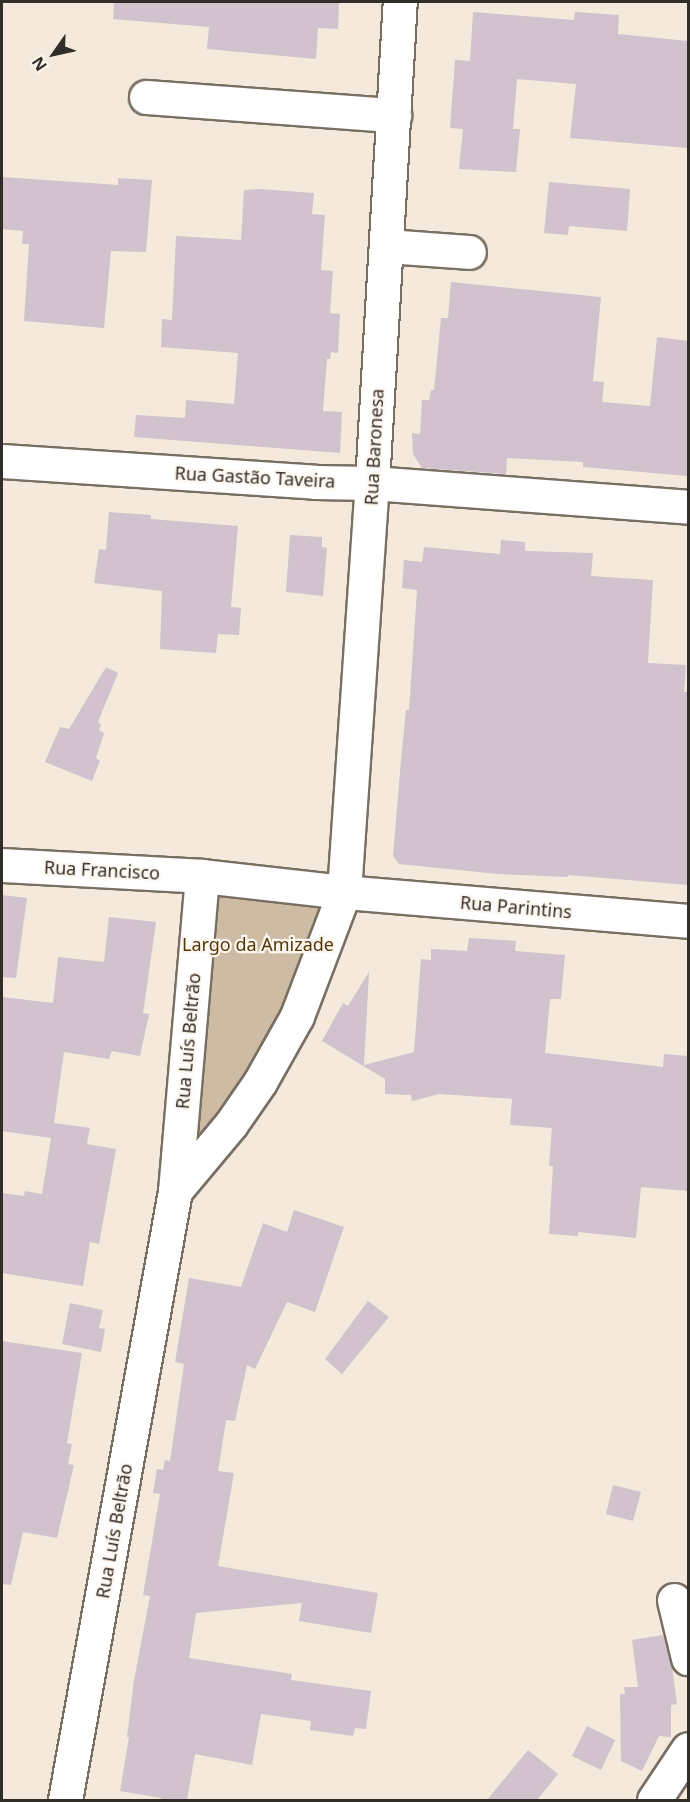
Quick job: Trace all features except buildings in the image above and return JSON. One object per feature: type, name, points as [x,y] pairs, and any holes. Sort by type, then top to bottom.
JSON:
[{"type":"main road","name":"Rua Baronesa","points":[[344,892],[372,483],[400,2]]},
{"type":"main road","points":[[146,97],[394,115]]},
{"type":"main road","points":[[386,246],[469,252]]},
{"type":"main road","name":"Rua Gastão Taveira","points":[[2,461],[315,482],[372,483],[688,507]]},
{"type":"main road","name":"Rua Francisco","points":[[2,865],[202,876]]},
{"type":"main road","points":[[202,876],[344,892]]},
{"type":"main road","name":"Rua Luís Beltrão","points":[[65,1800],[176,1191],[202,876]]},
{"type":"main road","name":"Rua Parintins","points":[[344,892],[688,921]]},
{"type":"main road","name":"Rua Luís Beltrão","points":[[176,1191],[260,1082],[297,1016],[344,892]]},
{"type":"main road","points":[[181,1127],[187,1139],[194,1145],[212,1147]]},
{"type":"main road","points":[[674,1600],[688,1658]]},
{"type":"main road","points":[[654,1800],[688,1749]]},
{"type":"green space","name":"Largo da Amizade","points":[[202,876],[344,892],[297,1016],[175,1191]]}]
